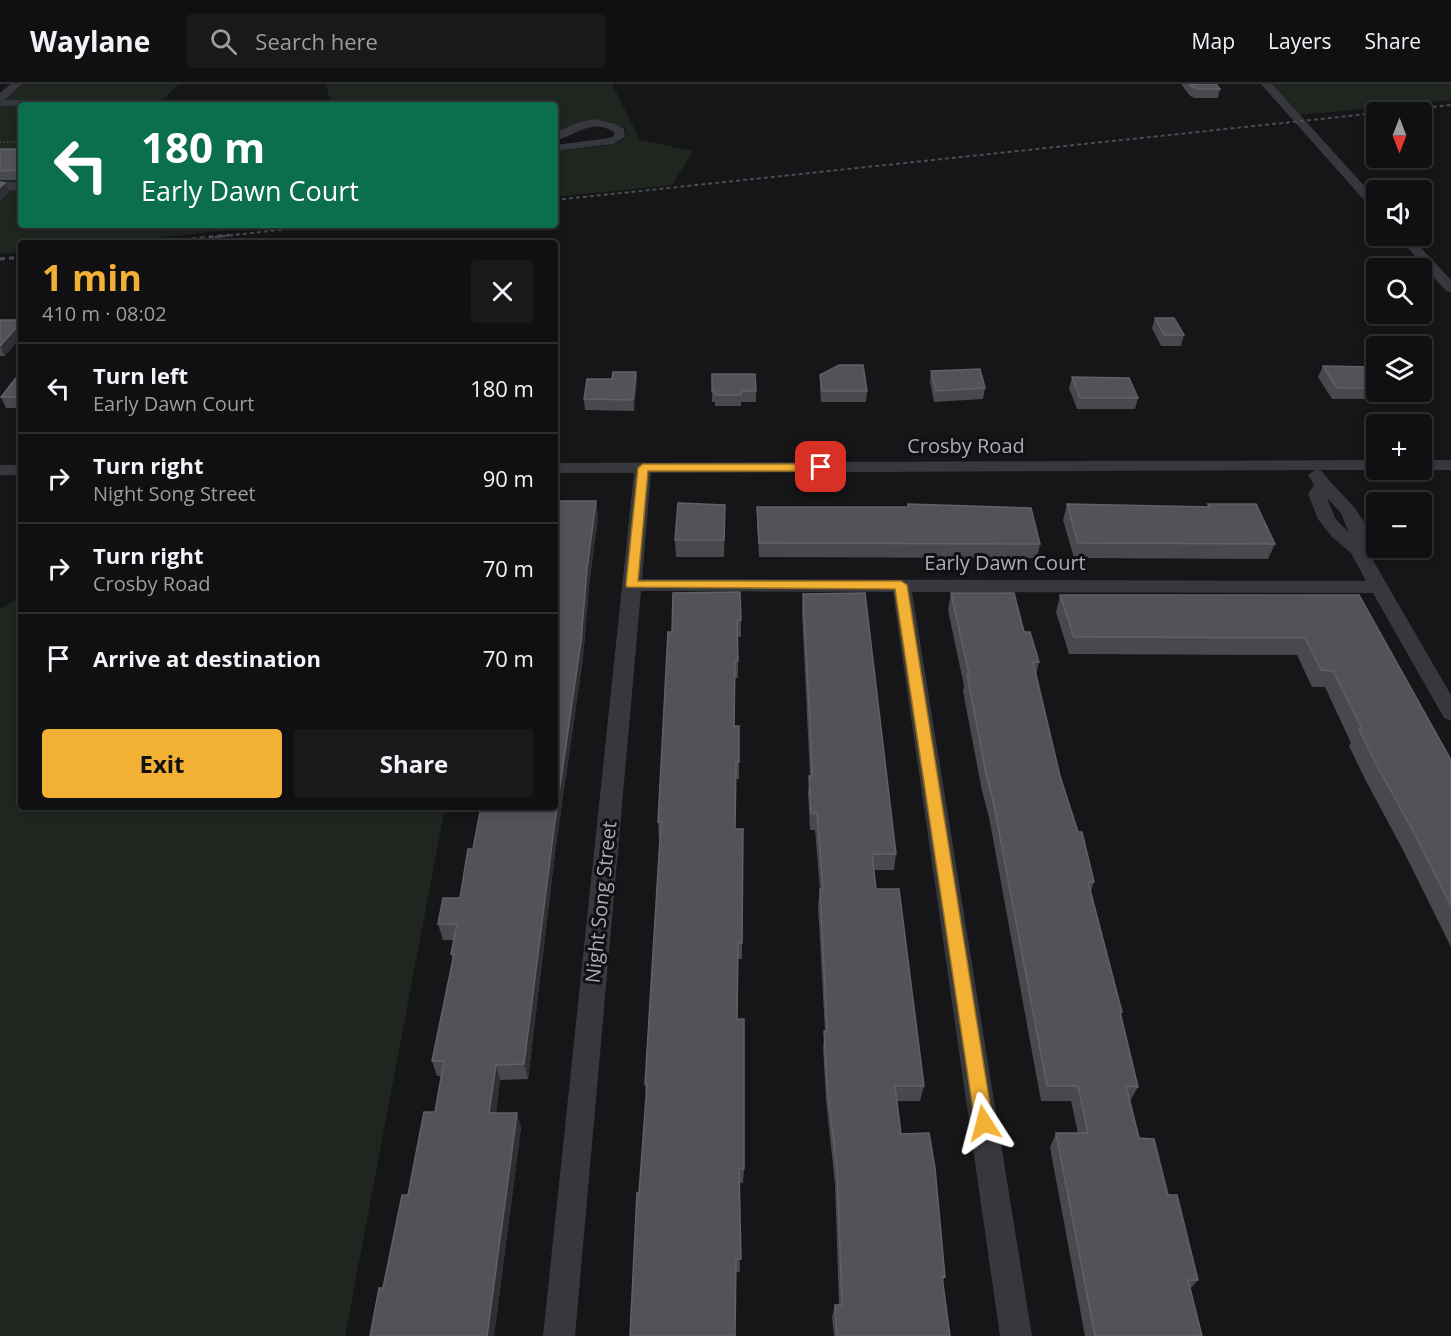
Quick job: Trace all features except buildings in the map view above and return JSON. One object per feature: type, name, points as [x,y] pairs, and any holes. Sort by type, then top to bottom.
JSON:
[{"type":"street","points":[[0,101],[17,84]]},
{"type":"street","points":[[1266,84],[1366,195]]},
{"type":"street","points":[[0,101],[67,102]]},
{"type":"street","points":[[558,136],[571,127],[585,123],[606,124],[620,131],[619,137],[613,141],[558,148]]},
{"type":"street","points":[[0,186],[18,186]]},
{"type":"street","points":[[1412,246],[1451,288]]},
{"type":"street","points":[[1310,465],[1322,487],[1335,494],[1347,506],[1361,542],[1358,550]]},
{"type":"street","name":"Crosby Road","points":[[558,468],[1366,465]]},
{"type":"street","points":[[1432,465],[1451,465]]},
{"type":"street","name":"Night Song Street","points":[[559,1336],[643,468]]},
{"type":"street","points":[[0,470],[18,470]]},
{"type":"street","points":[[1322,487],[1317,494],[1318,502],[1342,538],[1358,550],[1451,713]]},
{"type":"street","points":[[1333,527],[1356,527]]},
{"type":"street","name":"Early Dawn Court","points":[[632,585],[1378,587]]},
{"type":"street","points":[[901,585],[1017,1336]]},
{"type":"path","points":[[0,142],[18,142]]},
{"type":"shaded area","points":[[23,84],[179,84],[161,101],[4,101]]},
{"type":"shaded area","points":[[326,84],[612,84],[640,140],[693,151],[672,185],[558,197],[558,151],[605,146],[619,142],[625,137],[626,130],[609,122],[590,120],[558,132],[558,102],[330,102]]},
{"type":"shaded area","points":[[1272,84],[1451,84],[1451,100],[1366,102],[1366,108],[1300,115]]},
{"type":"shaded area","points":[[0,106],[18,106],[18,183],[0,183]]},
{"type":"shaded area","points":[[0,190],[18,190],[18,228],[251,228],[134,240],[18,240],[18,252],[0,254]]},
{"type":"shaded area","points":[[18,595],[18,810],[444,810],[345,1336],[0,1336],[0,609],[14,601]]},
{"type":"railway","points":[[1432,107],[1451,105]]},
{"type":"railway","points":[[558,200],[1366,114]]},
{"type":"railway","points":[[215,237],[297,228]]},
{"type":"railway","points":[[183,240],[229,235]]},
{"type":"railway","points":[[0,259],[18,257]]},
{"type":"route","points":[[821,467],[643,468],[632,585],[901,585],[984,1123]]}]
